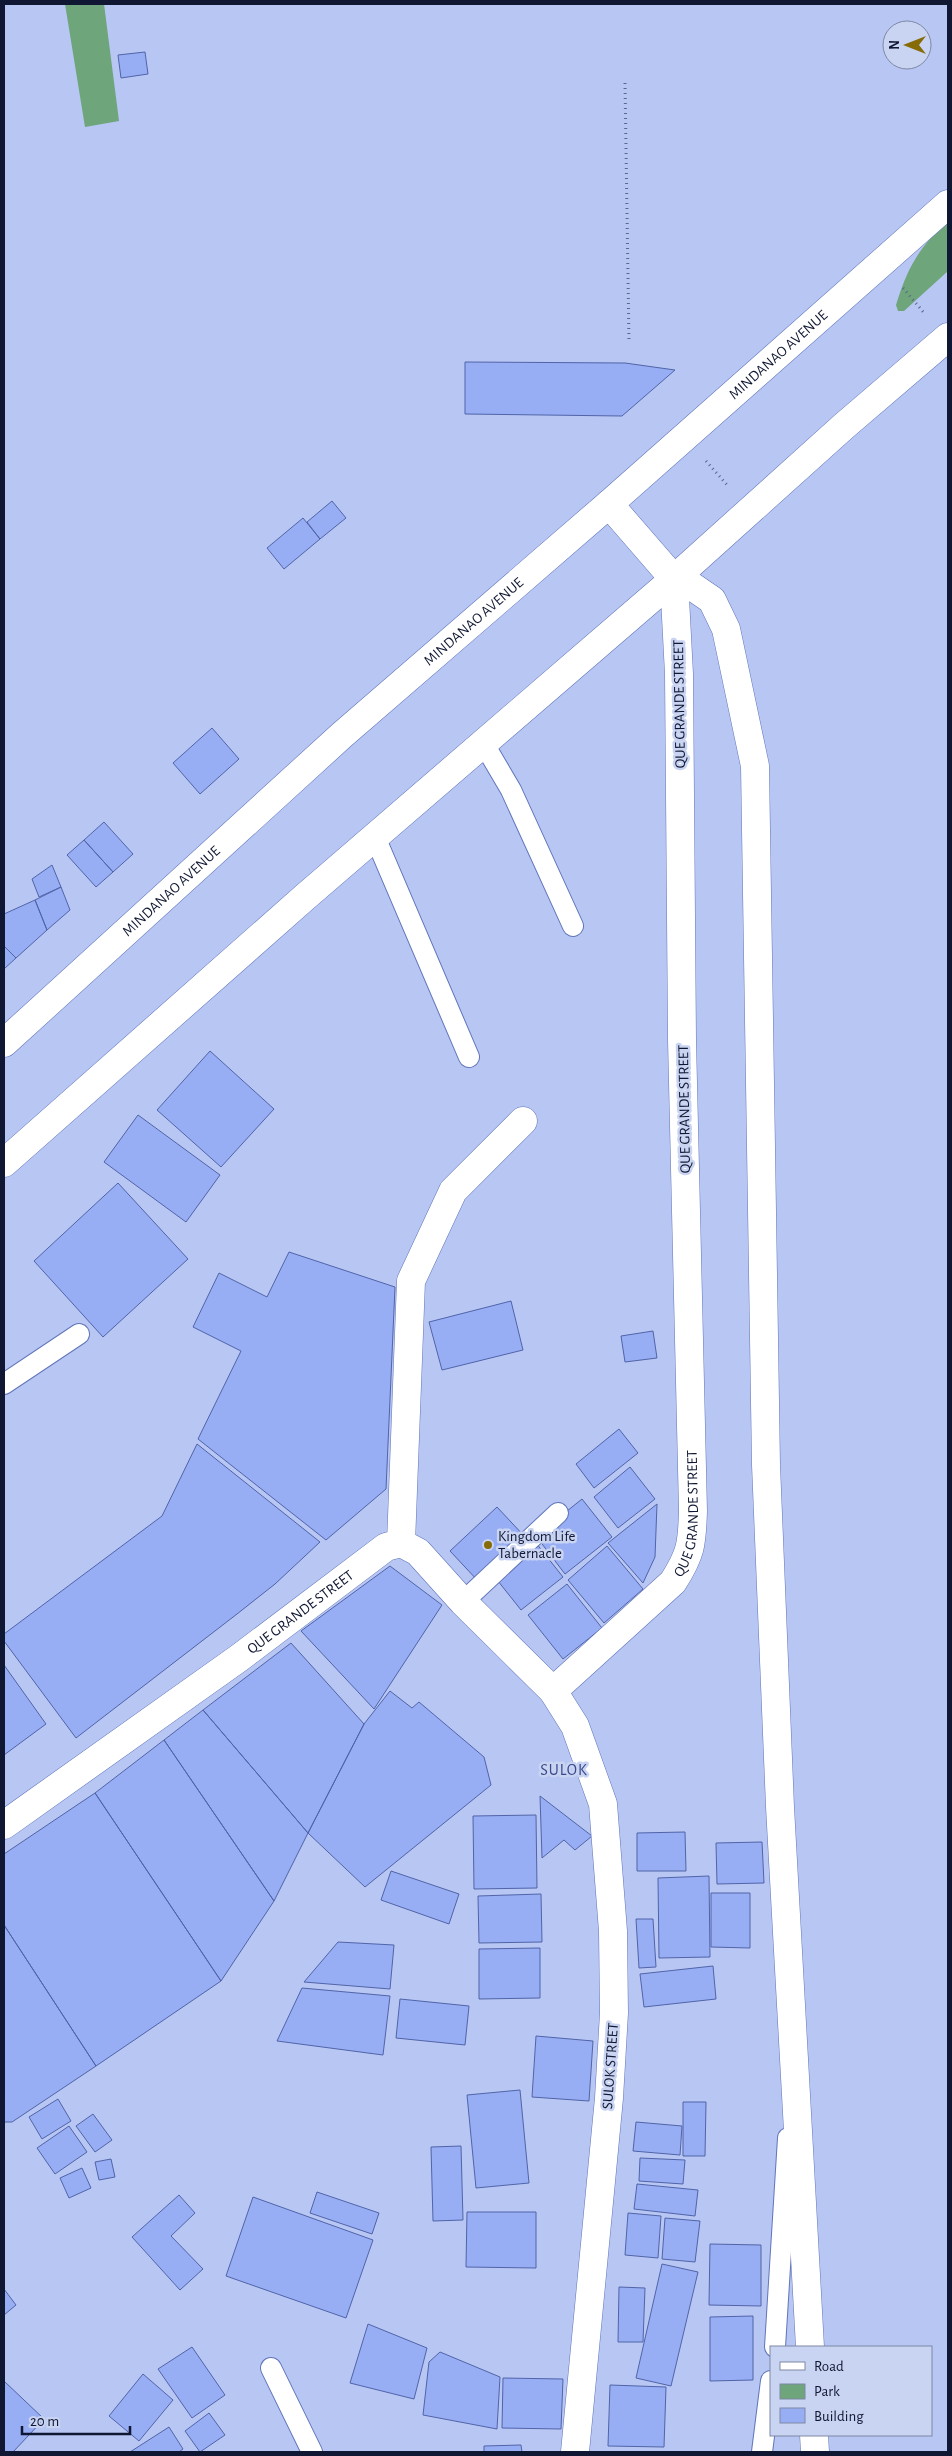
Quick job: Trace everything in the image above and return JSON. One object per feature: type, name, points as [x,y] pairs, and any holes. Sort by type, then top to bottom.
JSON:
[{"type":"main road","name":"MINDANAO AVENUE","points":[[4,1043],[342,735],[609,504],[948,204]]},
{"type":"main road","points":[[4,1163],[375,837],[674,579],[844,426],[947,338]]},
{"type":"main road","points":[[609,504],[674,579],[693,587],[712,600],[726,629],[755,766],[766,1465],[780,1807],[810,2346]]},
{"type":"main road","name":"QUE GRANDE STREET","points":[[553,1691],[673,1582],[686,1562],[692,1543],[693,1511],[682,1040],[679,674],[674,579]]},
{"type":"main road","points":[[523,1121],[453,1191],[411,1282],[401,1543],[418,1552],[463,1602],[553,1691]]},
{"type":"main road","name":"QUE GRANDE STREET","points":[[4,1825],[239,1658],[386,1547],[401,1543]]},
{"type":"main road","name":"SULOK STREET","points":[[553,1691],[575,1726],[603,1804],[614,1930],[614,2013],[609,2098],[575,2452]]},
{"type":"main road","points":[[814,2436],[815,2452]]},
{"type":"lane","points":[[484,744],[511,790],[573,926]]},
{"type":"lane","points":[[375,837],[469,1057]]},
{"type":"lane","points":[[4,1384],[79,1334]]},
{"type":"lane","points":[[463,1602],[558,1513]]},
{"type":"lane","points":[[775,2346],[789,2124],[796,2100]]},
{"type":"lane","points":[[271,2368],[312,2452]]},
{"type":"lane","points":[[762,2452],[770,2389]]},
{"type":"path","points":[[625,83],[629,342]]},
{"type":"path","points":[[882,262],[947,338]]},
{"type":"path","points":[[685,436],[750,511]]},
{"type":"green space","points":[[65,4],[104,4],[119,121],[85,127]]},
{"type":"green space","points":[[948,220],[948,271],[904,311],[898,311],[896,305],[910,268],[929,240]]},
{"type":"building","points":[[145,52],[148,74],[121,78],[118,55]]},
{"type":"building","points":[[465,362],[625,363],[675,370],[622,416],[465,414]]},
{"type":"building","points":[[332,501],[346,518],[320,539],[307,522]]},
{"type":"building","points":[[303,518],[320,539],[284,569],[267,548]]},
{"type":"building","points":[[212,728],[239,759],[200,794],[173,763]]},
{"type":"building","points":[[104,822],[133,854],[113,872],[84,840]]},
{"type":"building","points":[[84,840],[113,872],[96,887],[67,855]]},
{"type":"building","points":[[52,865],[61,887],[39,897],[32,879]]},
{"type":"building","points":[[61,887],[70,910],[47,930],[35,900]]},
{"type":"building","points":[[35,900],[47,930],[16,958],[4,946],[4,914]]},
{"type":"building","points":[[4,946],[16,958],[4,969]]},
{"type":"building","points":[[210,1051],[274,1109],[221,1167],[157,1110]]},
{"type":"building","points":[[138,1115],[220,1175],[186,1222],[104,1162]]},
{"type":"building","points":[[118,1183],[188,1259],[103,1337],[34,1261]]},
{"type":"building","points":[[289,1252],[395,1287],[386,1489],[326,1540],[198,1439],[241,1351],[193,1327],[219,1273],[267,1297]]},
{"type":"building","points":[[511,1301],[523,1350],[442,1370],[429,1322]]},
{"type":"building","points":[[653,1331],[657,1358],[625,1362],[621,1336]]},
{"type":"building","points":[[619,1429],[638,1453],[594,1488],[576,1464]]},
{"type":"building","points":[[197,1444],[320,1542],[275,1584],[76,1738],[4,1641],[4,1634],[162,1516]]},
{"type":"building","points":[[630,1467],[655,1499],[618,1528],[594,1497]]},
{"type":"building","points":[[582,1499],[612,1537],[565,1574],[536,1536]]},
{"type":"building","points":[[657,1504],[655,1557],[643,1583],[608,1543]]},
{"type":"building","name":"Kingdom Life Tabernacle","points":[[497,1507],[526,1538],[479,1582],[450,1551]]},
{"type":"building","points":[[536,1543],[563,1577],[521,1610],[494,1576]]},
{"type":"building","points":[[607,1546],[643,1589],[604,1623],[568,1580]]},
{"type":"building","points":[[390,1566],[442,1605],[374,1709],[301,1631]]},
{"type":"building","points":[[567,1584],[602,1628],[563,1659],[528,1615]]},
{"type":"building","points":[[291,1643],[364,1724],[308,1833],[203,1710]]},
{"type":"building","points":[[4,1665],[46,1724],[4,1755]]},
{"type":"building","points":[[390,1691],[412,1708],[419,1702],[484,1757],[491,1785],[365,1887],[308,1833],[364,1724]]},
{"type":"building","points":[[203,1710],[308,1833],[274,1901],[164,1740]]},
{"type":"building","points":[[164,1740],[274,1901],[221,1981],[95,1793]]},
{"type":"building","points":[[95,1793],[221,1981],[96,2066],[4,1925],[4,1854]]},
{"type":"building","points":[[540,1796],[592,1836],[575,1850],[564,1840],[542,1858]]},
{"type":"building","points":[[536,1815],[537,1888],[474,1889],[473,1816]]},
{"type":"building","points":[[685,1832],[686,1871],[637,1871],[637,1833]]},
{"type":"building","points":[[762,1842],[764,1883],[717,1884],[716,1843]]},
{"type":"building","points":[[391,1871],[459,1894],[449,1924],[381,1900]]},
{"type":"building","points":[[709,1876],[710,1957],[659,1958],[658,1878]]},
{"type":"building","points":[[711,1893],[750,1893],[750,1948],[711,1947]]},
{"type":"building","points":[[541,1894],[542,1942],[479,1943],[478,1896]]},
{"type":"building","points":[[636,1919],[653,1919],[656,1967],[639,1968]]},
{"type":"building","points":[[4,1925],[96,2066],[12,2122],[4,2122]]},
{"type":"building","points":[[338,1942],[394,1945],[390,1989],[304,1982]]},
{"type":"building","points":[[540,1948],[540,1998],[479,1999],[479,1949]]},
{"type":"building","points":[[713,1966],[716,1999],[644,2007],[640,1974]]},
{"type":"building","points":[[302,1988],[390,1996],[383,2055],[277,2041]]},
{"type":"building","points":[[400,1999],[469,2006],[465,2045],[396,2038]]},
{"type":"building","points":[[536,2036],[593,2041],[589,2101],[532,2097]]},
{"type":"building","points":[[520,2090],[529,2183],[476,2188],[467,2095]]},
{"type":"building","points":[[58,2099],[71,2121],[42,2139],[29,2117]]},
{"type":"building","points":[[683,2102],[706,2102],[705,2156],[683,2156]]},
{"type":"building","points":[[93,2114],[112,2140],[95,2152],[76,2126]]},
{"type":"building","points":[[636,2122],[682,2126],[680,2155],[633,2151]]},
{"type":"building","points":[[69,2126],[87,2152],[55,2174],[37,2148]]},
{"type":"building","points":[[461,2146],[463,2220],[433,2221],[431,2147]]},
{"type":"building","points":[[640,2158],[685,2160],[683,2184],[639,2181]]},
{"type":"building","points":[[111,2159],[115,2177],[99,2180],[95,2162]]},
{"type":"building","points":[[82,2168],[91,2188],[69,2198],[60,2178]]},
{"type":"building","points":[[637,2184],[698,2190],[695,2216],[634,2209]]},
{"type":"building","points":[[317,2192],[379,2213],[372,2234],[310,2213]]},
{"type":"building","points":[[179,2195],[195,2213],[171,2236],[203,2269],[180,2290],[132,2237]]},
{"type":"building","points":[[253,2197],[373,2240],[346,2318],[226,2276]]},
{"type":"building","points":[[467,2212],[536,2212],[536,2268],[466,2267]]},
{"type":"building","points":[[628,2213],[661,2216],[658,2258],[625,2255]]},
{"type":"building","points":[[665,2218],[700,2221],[695,2262],[662,2259]]},
{"type":"building","points":[[710,2244],[761,2245],[761,2306],[709,2305]]},
{"type":"building","points":[[662,2264],[698,2272],[671,2386],[636,2378]]},
{"type":"building","points":[[619,2287],[645,2288],[643,2342],[618,2342]]},
{"type":"building","points":[[4,2289],[16,2305],[4,2315]]},
{"type":"building","points":[[753,2316],[753,2380],[710,2381],[710,2317]]},
{"type":"building","points":[[368,2324],[427,2348],[414,2399],[350,2383]]},
{"type":"building","points":[[192,2347],[225,2395],[192,2418],[158,2369]]},
{"type":"building","points":[[440,2352],[500,2377],[497,2429],[423,2415],[429,2362]]},
{"type":"building","points":[[143,2374],[173,2400],[139,2441],[109,2416]]},
{"type":"building","points":[[503,2378],[563,2379],[561,2429],[502,2428]]},
{"type":"building","points":[[4,2381],[44,2419],[13,2452],[4,2452]]},
{"type":"building","points":[[610,2385],[666,2387],[664,2447],[608,2446]]},
{"type":"building","points":[[209,2413],[225,2435],[200,2452],[185,2431]]},
{"type":"building","points":[[169,2427],[183,2449],[179,2452],[130,2452]]},
{"type":"building","points":[[521,2445],[522,2452],[484,2452],[484,2446]]},
{"type":"place","name":"Kingdom Life Tabernacle","points":[[488,1545]]},
{"type":"district","name":"SULOK","points":[[564,1769]]}]
